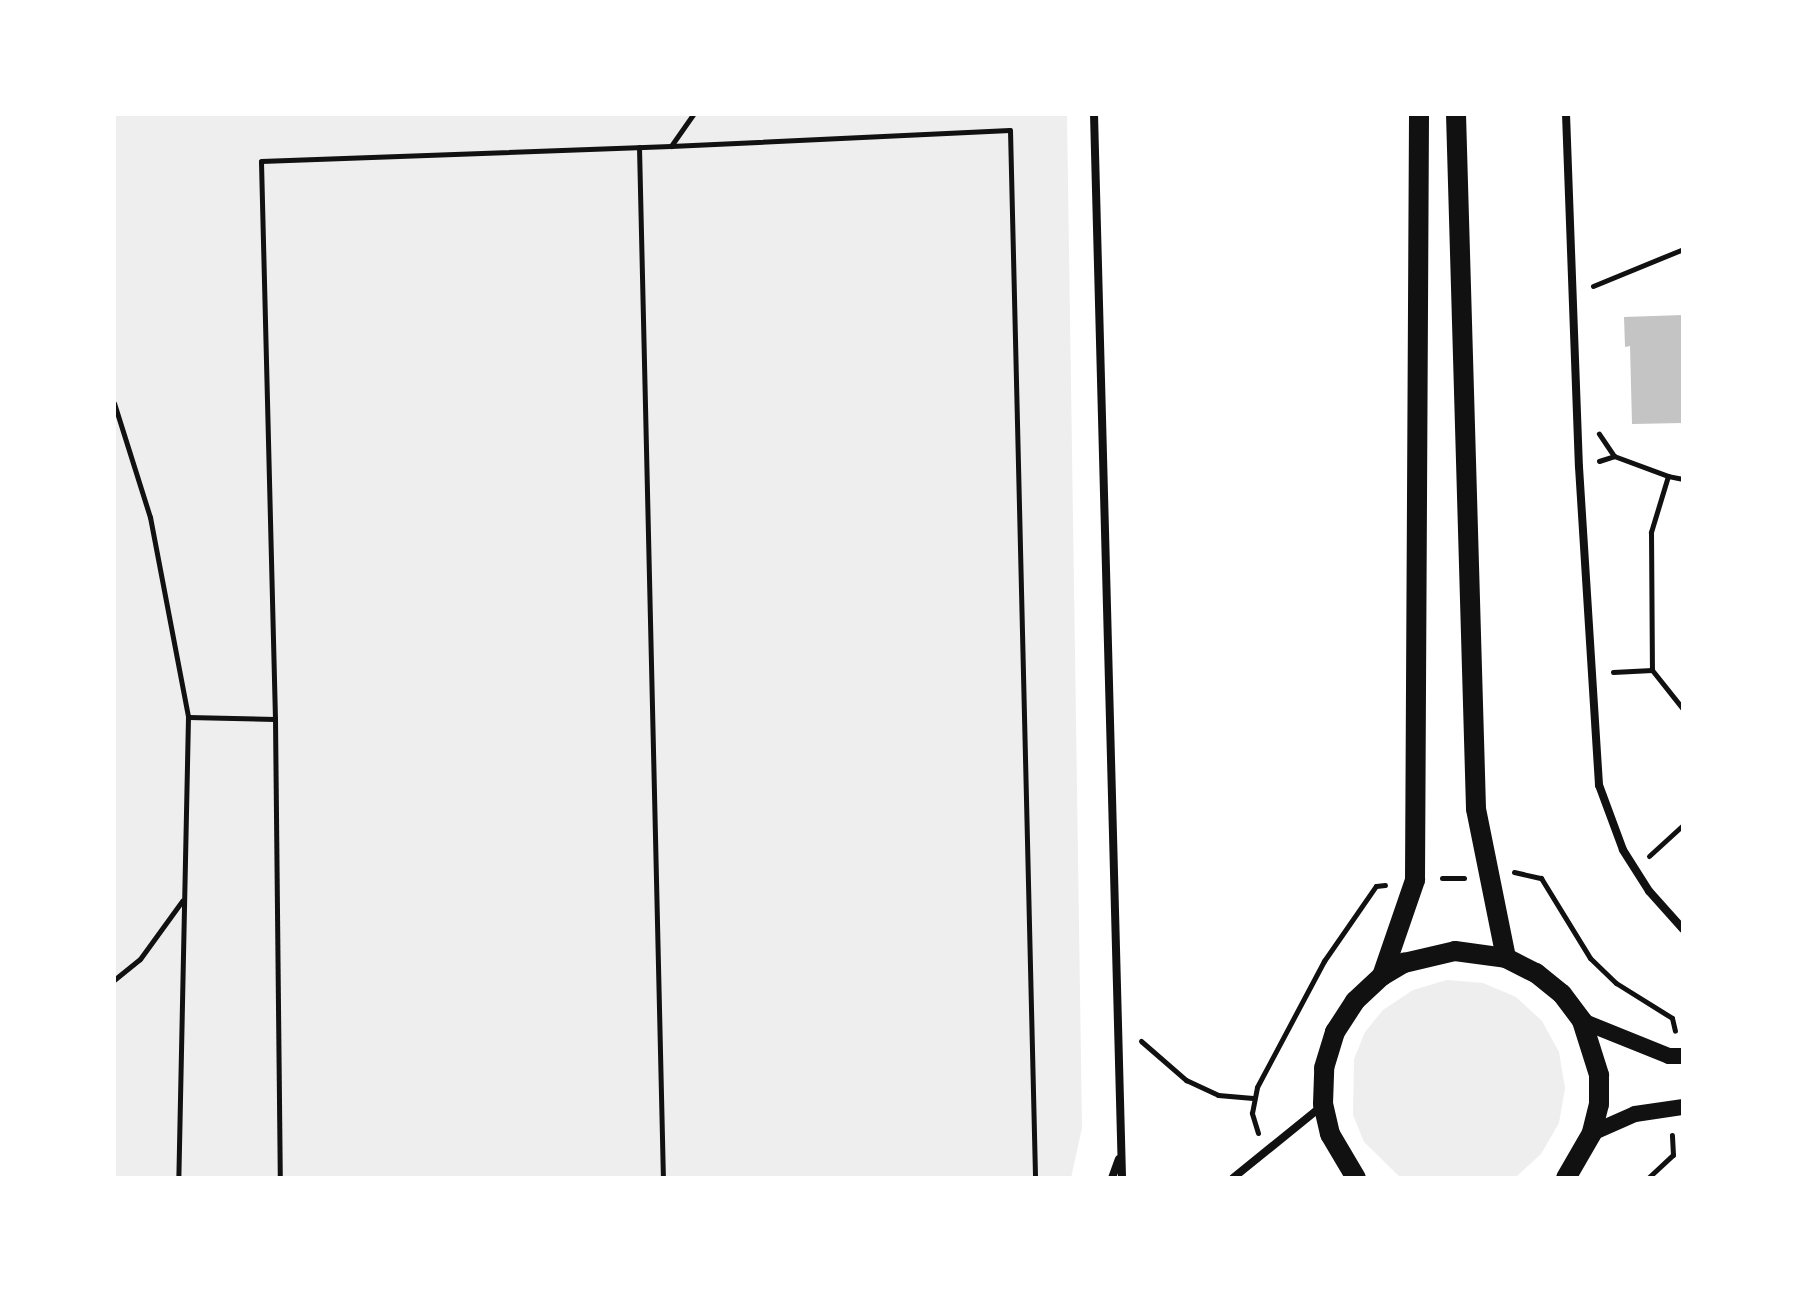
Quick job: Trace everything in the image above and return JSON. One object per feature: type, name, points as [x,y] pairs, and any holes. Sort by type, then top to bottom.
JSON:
[{"type":"main road","points":[[1382,976],[1415,880],[1419,114]]},
{"type":"main road","points":[[1456,114],[1476,809],[1486,876],[1506,958]]},
{"type":"main road","points":[[1356,1178],[1330,1134],[1323,1104],[1324,1068],[1335,1032],[1355,1001],[1382,976],[1442,953],[1506,958],[1562,994],[1582,1021],[1599,1075],[1592,1133],[1566,1178]]},
{"type":"main road","points":[[1582,1021],[1669,1056],[1683,1056]]},
{"type":"main road","points":[[1592,1133],[1635,1114],[1683,1107]]},
{"type":"street","points":[[1094,114],[1119,1158],[1122,1178]]},
{"type":"street","points":[[1566,114],[1590,674],[1599,785],[1634,867],[1683,929]]},
{"type":"street","points":[[1233,1178],[1323,1104]]},
{"type":"street","points":[[1112,1178],[1119,1158]]},
{"type":"path","points":[[671,146],[693,114]]},
{"type":"path","points":[[280,1178],[275,719],[261,161],[1010,130],[1035,1178]]},
{"type":"path","points":[[639,147],[663,1178]]},
{"type":"path","points":[[1574,294],[1683,249]]},
{"type":"path","points":[[114,403],[150,517],[188,717],[178,1178]]},
{"type":"path","points":[[1614,456],[1683,479]]},
{"type":"path","points":[[1668,476],[1651,532],[1652,670],[1683,709]]},
{"type":"path","points":[[1590,674],[1652,670]]},
{"type":"path","points":[[188,717],[275,719]]},
{"type":"path","points":[[1634,867],[1683,825]]},
{"type":"path","points":[[1258,1134],[1253,1098],[1324,961],[1376,886],[1523,871],[1541,878],[1590,958],[1616,983],[1672,1018],[1675,1034]]},
{"type":"path","points":[[114,980],[140,959],[183,900]]},
{"type":"path","points":[[1118,1017],[1186,1080],[1218,1095],[1253,1098]]},
{"type":"path","points":[[1648,1178],[1673,1155],[1671,1123]]},
{"type":"shaded area","points":[[114,114],[1067,114],[1082,1128],[1071,1178],[114,1178]]},
{"type":"shaded area","points":[[1447,980],[1483,983],[1516,997],[1542,1021],[1559,1052],[1565,1088],[1559,1123],[1541,1154],[1515,1178],[1401,1178],[1364,1142],[1353,1115],[1354,1059],[1365,1032],[1383,1010],[1413,990]]},
{"type":"building","points":[[1683,315],[1683,423],[1632,424],[1630,346],[1625,347],[1624,317]]}]
